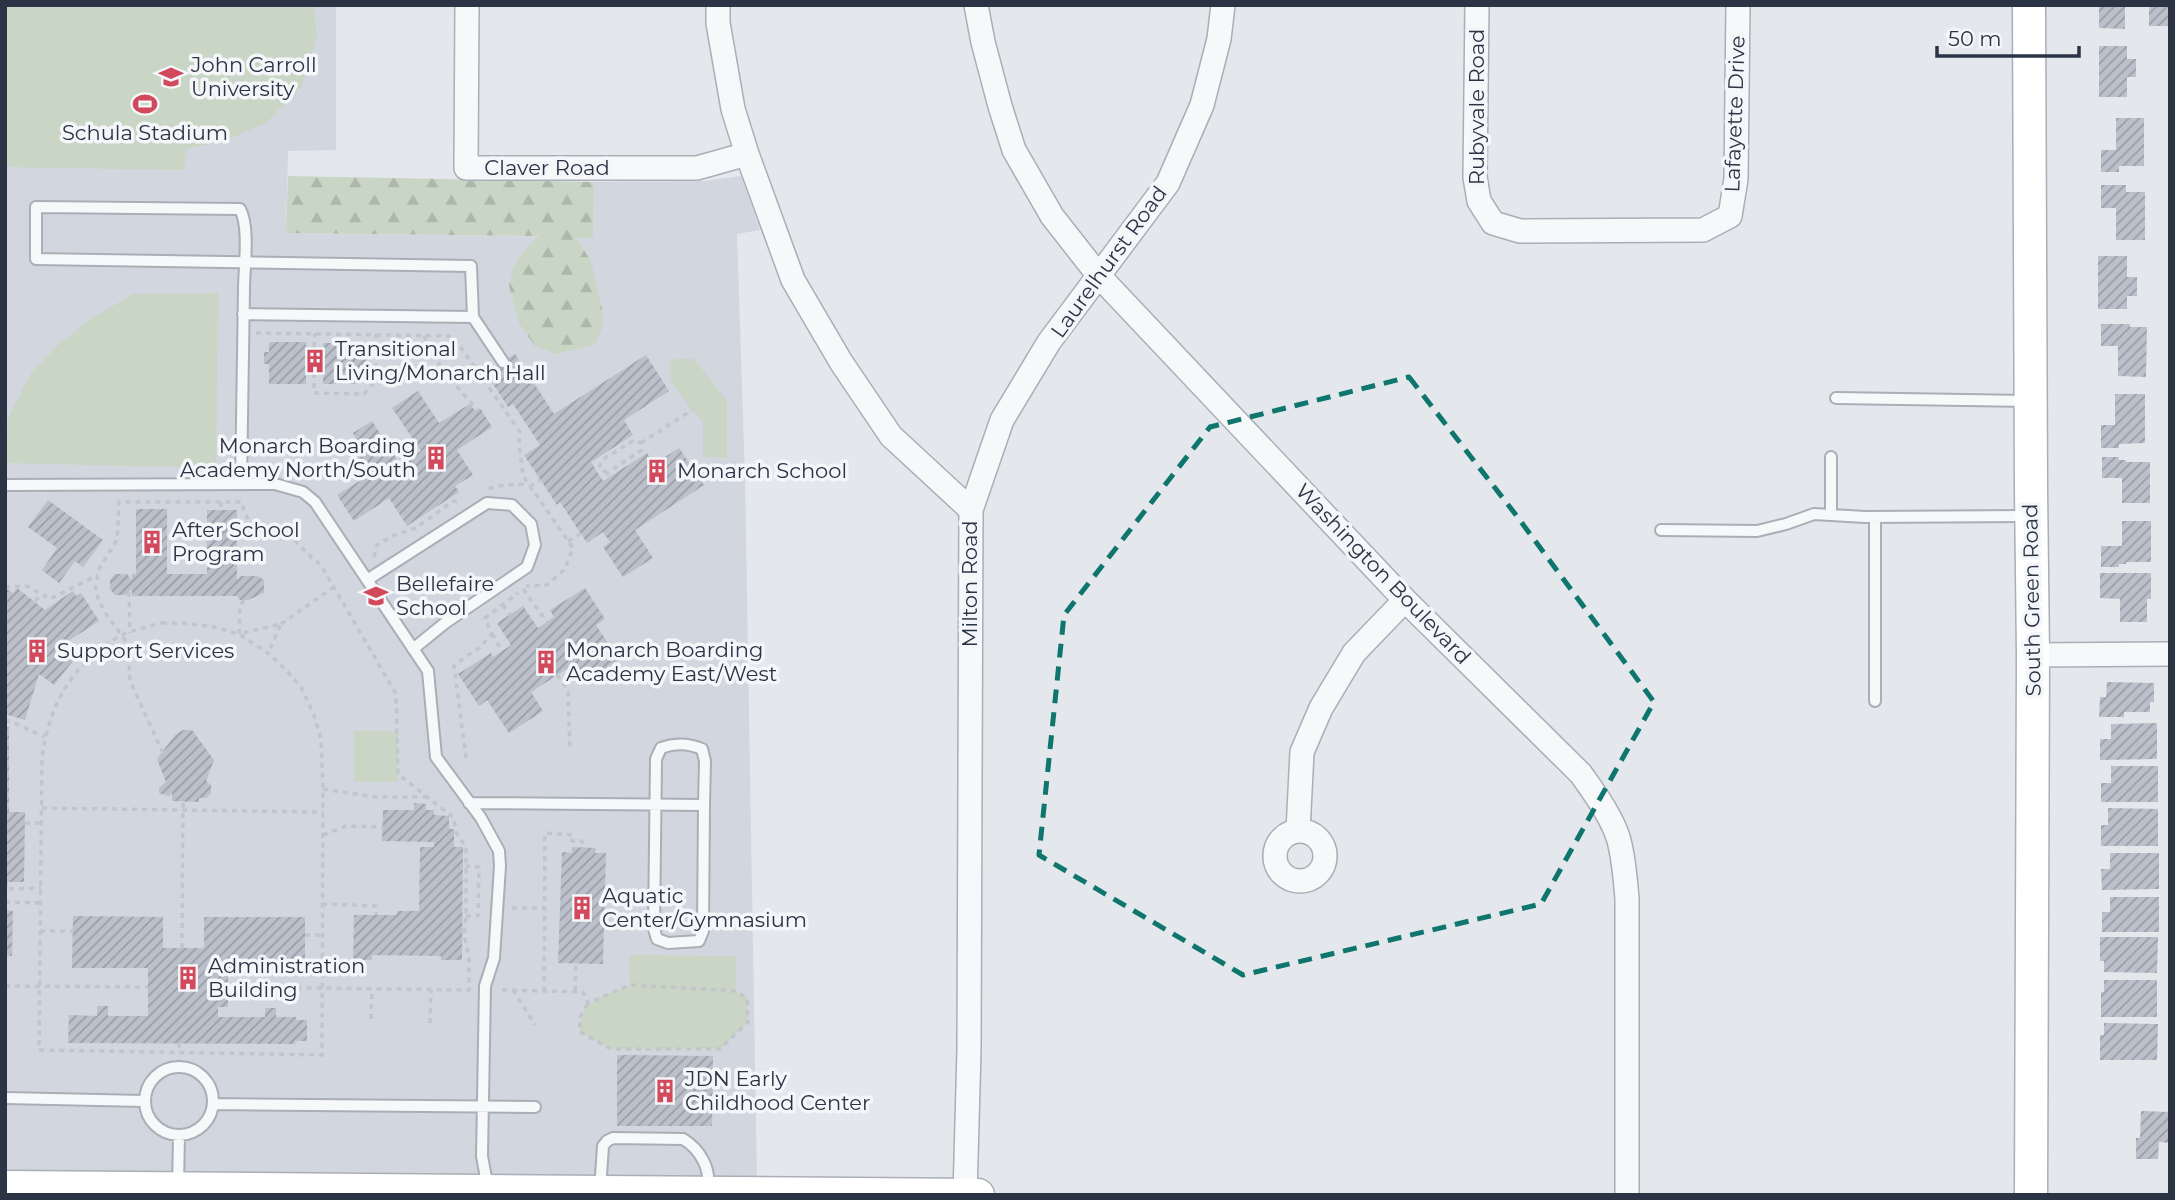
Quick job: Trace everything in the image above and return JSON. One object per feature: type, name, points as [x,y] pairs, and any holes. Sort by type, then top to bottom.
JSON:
[{"type":"main road","name":"South Green Road","points":[[2029,5],[2033,655],[2031,1195]]},
{"type":"main road","points":[[5,1187],[978,1195]]},
{"type":"street","name":"Claver Road","points":[[467,5],[466,168],[697,168],[747,154]]},
{"type":"street","name":"Milton Road","points":[[718,5],[718,23],[733,109],[793,280],[841,362],[891,436],[971,510],[969,1037],[965,1195]]},
{"type":"street","name":"Washington Boulevard","points":[[976,5],[989,68],[1014,150],[1052,216],[1099,276],[1405,600],[1581,774],[1603,806],[1618,836],[1627,898],[1627,1195]]},
{"type":"street","name":"Laurelhurst Road","points":[[971,510],[1002,420],[1049,342],[1168,183],[1202,105],[1219,39],[1223,5]]},
{"type":"street","name":"Rubyvale Road","points":[[1477,5],[1475,177],[1479,201],[1493,223],[1520,231],[1600,231]]},
{"type":"street","name":"Lafayette Drive","points":[[1600,231],[1703,230],[1730,216],[1736,179],[1738,5]]},
{"type":"street","points":[[1298,831],[1302,752],[1321,708],[1354,653],[1405,600]]},
{"type":"street","points":[[2033,655],[2170,654]]},
{"type":"lane","points":[[241,484],[244,263],[244,217],[240,209],[36,207],[36,259],[244,263],[471,266],[473,317],[503,362]]},
{"type":"lane","points":[[243,314],[473,317]]},
{"type":"lane","points":[[1836,398],[2030,401]]},
{"type":"lane","points":[[1831,457],[1831,515]]},
{"type":"lane","points":[[5,485],[275,484],[303,492],[315,502],[428,671],[436,757],[491,835],[499,851],[494,958],[485,986],[482,1156],[488,1193]]},
{"type":"lane","points":[[367,580],[486,503],[512,505],[531,524],[535,545],[527,567],[445,623],[414,649]]},
{"type":"lane","points":[[1661,530],[1758,531],[1814,514],[1875,517],[2031,516]]},
{"type":"lane","points":[[1875,517],[1875,701]]},
{"type":"lane","points":[[690,745],[702,749],[705,761],[704,805],[703,931],[699,941],[668,943],[657,939],[654,929],[656,759],[660,748],[690,745]]},
{"type":"lane","points":[[469,803],[704,805]]},
{"type":"lane","points":[[173,1067],[185,1067],[205,1078],[211,1088],[213,1104],[208,1121],[200,1129],[179,1136],[158,1129],[151,1122],[144,1101],[146,1089],[152,1079],[173,1067]]},
{"type":"lane","points":[[5,1098],[144,1101]]},
{"type":"lane","points":[[213,1104],[535,1107]]},
{"type":"lane","points":[[178,1189],[179,1136]]},
{"type":"lane","points":[[600,1192],[603,1146],[613,1139],[683,1139],[691,1143],[698,1151],[710,1179],[706,1192]]},
{"type":"path","points":[[243,332],[453,335],[520,432],[523,476],[573,548],[565,569],[547,585],[528,585],[485,618],[502,651]]},
{"type":"path","points":[[314,347],[315,333]]},
{"type":"path","points":[[314,373],[314,393],[364,394],[376,380],[376,334]]},
{"type":"path","points":[[424,336],[427,346],[477,409]]},
{"type":"path","points":[[366,358],[376,358]]},
{"type":"path","points":[[641,443],[692,410]]},
{"type":"path","points":[[634,440],[641,443],[642,450],[608,475],[599,468],[602,460],[634,440]]},
{"type":"path","points":[[530,487],[540,480]]},
{"type":"path","points":[[163,752],[130,681],[128,644],[104,611],[95,591],[99,569],[117,540],[118,502],[242,502],[244,514],[249,520],[264,531],[286,531],[321,565],[396,694],[398,774],[454,818],[456,832],[466,847],[464,935],[469,957],[469,990],[228,987]]},
{"type":"path","points":[[221,502],[221,510]]},
{"type":"path","points":[[568,541],[580,534]]},
{"type":"path","points":[[5,587],[27,586],[50,599],[98,575]]},
{"type":"path","points":[[239,634],[281,624],[334,587]]},
{"type":"path","points":[[523,589],[547,622]]},
{"type":"path","points":[[129,592],[130,633]]},
{"type":"path","points":[[35,601],[41,594]]},
{"type":"path","points":[[239,634],[240,606],[244,600]]},
{"type":"path","points":[[503,605],[510,615]]},
{"type":"path","points":[[162,623],[185,623],[239,634],[268,653],[301,687],[314,715],[321,739],[323,789],[322,1055],[39,1050],[42,758],[45,737],[56,702],[81,667],[117,638],[130,633],[162,623]]},
{"type":"path","points":[[268,653],[281,624]]},
{"type":"path","points":[[466,758],[454,665],[480,647],[492,634]]},
{"type":"path","points":[[556,675],[568,690],[569,751]]},
{"type":"path","points":[[5,721],[45,737]]},
{"type":"path","points":[[323,789],[376,797],[429,797]]},
{"type":"path","points":[[182,948],[183,802]]},
{"type":"path","points":[[42,808],[323,812]]},
{"type":"path","points":[[25,823],[42,823]]},
{"type":"path","points":[[323,835],[346,826],[382,827]]},
{"type":"path","points":[[544,991],[545,833],[573,835],[572,841],[582,841],[582,848]]},
{"type":"path","points":[[466,866],[479,867],[478,916],[466,916]]},
{"type":"path","points":[[6,882],[6,889],[41,888]]},
{"type":"path","points":[[5,902],[40,903]]},
{"type":"path","points":[[323,904],[376,905],[376,915]]},
{"type":"path","points":[[512,908],[544,908]]},
{"type":"path","points":[[40,931],[73,931]]},
{"type":"path","points":[[305,935],[323,935]]},
{"type":"path","points":[[575,991],[576,964]]},
{"type":"path","points":[[630,985],[736,991],[747,998],[748,1021],[720,1049],[611,1049],[580,1032],[580,1017],[588,1003],[630,985]]},
{"type":"path","points":[[5,986],[148,987]]},
{"type":"path","points":[[371,1019],[372,989]]},
{"type":"path","points":[[430,1023],[431,989]]},
{"type":"path","points":[[502,990],[583,992],[588,1003]]},
{"type":"path","points":[[513,990],[535,1025]]},
{"type":"path","points":[[179,1044],[179,1053]]},
{"type":"highlighted area","points":[[1409,377],[1516,515],[1654,702],[1541,904],[1243,975],[1039,855],[1064,615],[1210,427]]},
{"type":"shaded area","name":"Bellefaire School","points":[[5,5],[336,5],[336,150],[288,151],[286,233],[593,237],[594,182],[705,181],[741,176],[760,230],[737,234],[745,478],[757,1184],[5,1178]]},
{"type":"green space","name":"Schula Stadium","points":[[5,5],[314,5],[317,38],[301,87],[267,122],[225,141],[186,149],[184,170],[5,167]]},
{"type":"green space","points":[[288,176],[594,182],[593,237],[576,238],[591,261],[602,307],[602,328],[595,345],[556,354],[535,346],[519,323],[509,286],[513,268],[521,254],[539,236],[286,233]]},
{"type":"green space","points":[[218,293],[216,468],[6,463],[8,418],[31,373],[59,344],[94,317],[133,294]]},
{"type":"green space","points":[[680,358],[694,359],[727,401],[727,458],[703,457],[703,421],[671,381],[670,361]]},
{"type":"green space","points":[[354,731],[398,731],[398,782],[354,782]]},
{"type":"green space","points":[[630,955],[736,956],[736,991],[747,998],[748,1022],[720,1049],[611,1049],[580,1032],[584,1012],[589,1005],[630,985]]},
{"type":"building","points":[[2099,5],[2125,5],[2125,29],[2099,28]]},
{"type":"building","points":[[2149,5],[2170,5],[2170,26],[2149,26]]},
{"type":"building","points":[[2099,46],[2127,46],[2127,59],[2136,59],[2136,77],[2127,77],[2127,97],[2099,97]]},
{"type":"building","points":[[2116,118],[2144,118],[2144,166],[2119,166],[2119,172],[2101,172],[2101,150],[2116,150]]},
{"type":"building","points":[[2101,185],[2126,185],[2126,192],[2145,192],[2145,240],[2116,240],[2116,208],[2101,208]]},
{"type":"building","points":[[2098,256],[2127,256],[2127,277],[2137,277],[2137,296],[2127,296],[2127,309],[2098,309]]},
{"type":"building","points":[[2101,324],[2147,327],[2146,377],[2118,376],[2118,346],[2101,346]]},
{"type":"building","name":"Transitional Living/Monarch Hall","points":[[269,342],[306,342],[306,347],[323,347],[323,343],[360,343],[360,355],[366,355],[366,365],[360,365],[360,384],[323,384],[323,373],[306,373],[306,384],[269,384],[269,364],[264,364],[264,352],[269,352]]},
{"type":"building","name":"Monarch School","points":[[515,354],[554,414],[646,355],[669,391],[624,420],[633,435],[591,462],[603,481],[647,453],[654,464],[679,448],[704,485],[635,530],[653,558],[623,577],[603,547],[610,542],[603,532],[587,543],[560,502],[557,505],[524,455],[540,445],[513,404],[508,407],[486,373]]},
{"type":"building","name":"Monarch Boarding Academy North/South","points":[[418,391],[439,423],[470,404],[475,411],[480,408],[492,427],[457,450],[473,475],[455,486],[459,492],[407,526],[389,498],[354,521],[337,495],[366,477],[345,445],[356,438],[353,433],[372,421],[400,464],[421,451],[392,408]]},
{"type":"building","points":[[2115,394],[2145,394],[2145,443],[2101,448],[2101,425],[2115,425]]},
{"type":"building","points":[[2102,457],[2119,457],[2119,460],[2126,462],[2150,462],[2150,503],[2122,503],[2122,478],[2102,478]]},
{"type":"building","points":[[48,500],[103,540],[83,567],[75,561],[59,583],[42,570],[57,548],[28,527]]},
{"type":"building","name":"After School Program","points":[[136,509],[167,509],[167,574],[207,574],[207,510],[237,510],[237,580],[241,576],[258,576],[264,580],[264,593],[248,600],[240,600],[237,596],[132,596],[132,589],[126,595],[115,595],[110,589],[110,580],[115,574],[127,574],[132,580],[132,574],[136,574]]},
{"type":"building","points":[[2122,521],[2151,521],[2151,562],[2126,562],[2119,564],[2119,567],[2101,567],[2101,546],[2122,546]]},
{"type":"building","points":[[2100,573],[2151,573],[2151,599],[2147,599],[2147,622],[2120,622],[2120,599],[2100,598]]},
{"type":"building","name":"Support Services","points":[[5,588],[13,593],[17,588],[45,610],[73,591],[76,596],[81,593],[99,621],[62,645],[76,657],[54,685],[39,674],[25,720],[5,714]]},
{"type":"building","name":"Monarch Boarding Academy East/West","points":[[585,588],[605,619],[596,625],[619,660],[584,682],[573,665],[531,692],[543,711],[509,733],[487,700],[479,706],[458,674],[491,653],[493,657],[511,645],[497,623],[523,606],[538,628],[554,617],[550,610]]},
{"type":"building","points":[[2107,682],[2154,683],[2154,702],[2150,702],[2150,712],[2124,712],[2124,717],[2099,717],[2100,697],[2106,697]]},
{"type":"building","points":[[2157,723],[2157,759],[2100,760],[2100,739],[2111,739],[2111,724]]},
{"type":"building","points":[[5,727],[9,727],[9,812],[25,812],[24,882],[5,882]]},
{"type":"building","points":[[183,730],[192,730],[214,760],[206,781],[211,785],[211,793],[206,798],[199,798],[199,802],[172,801],[172,792],[169,796],[159,793],[159,788],[166,782],[157,759],[175,735]]},
{"type":"building","points":[[2111,766],[2158,766],[2158,802],[2101,802],[2101,783],[2111,783]]},
{"type":"building","points":[[414,803],[426,804],[426,810],[434,810],[434,815],[449,816],[449,829],[454,829],[454,847],[463,847],[462,960],[441,960],[441,956],[372,955],[372,960],[353,960],[354,915],[397,915],[397,911],[419,911],[420,847],[434,847],[434,842],[382,841],[383,810],[414,810]]},
{"type":"building","points":[[2108,808],[2158,809],[2158,846],[2101,846],[2101,825],[2108,825]]},
{"type":"building","name":"Aquatic Center/Gymnasium","points":[[572,847],[596,848],[595,853],[606,853],[603,964],[558,963],[562,852],[572,853]]},
{"type":"building","points":[[2110,853],[2159,853],[2159,889],[2102,890],[2101,869],[2110,869]]},
{"type":"building","points":[[2110,897],[2159,897],[2159,932],[2102,932],[2102,912],[2110,912]]},
{"type":"building","points":[[5,910],[13,911],[12,956],[5,955]]},
{"type":"building","name":"Administration Building","points":[[73,916],[163,917],[163,948],[204,948],[204,917],[305,917],[305,969],[228,969],[228,1007],[218,1007],[218,1017],[265,1017],[265,1008],[276,1008],[276,1017],[307,1020],[307,1041],[295,1041],[295,1044],[68,1043],[69,1015],[97,1016],[97,1006],[108,1006],[108,1016],[148,1016],[148,968],[72,968]]},
{"type":"building","points":[[2100,937],[2158,937],[2157,973],[2104,972],[2104,961],[2100,961]]},
{"type":"building","points":[[2104,980],[2157,980],[2157,1017],[2101,1017]]},
{"type":"building","points":[[2104,1023],[2158,1024],[2157,1060],[2100,1060],[2100,1035],[2104,1035]]},
{"type":"building","name":"JDN Early Childhood Center","points":[[617,1055],[713,1056],[712,1126],[617,1126]]},
{"type":"building","points":[[2141,1111],[2170,1112],[2170,1143],[2159,1142],[2158,1159],[2136,1159],[2136,1138],[2140,1138]]},
{"type":"place","name":"John Carroll University","points":[[171,77]]},
{"type":"place","name":"Schula Stadium","points":[[145,104]]},
{"type":"place","name":"Transitional Living/Monarch Hall","points":[[315,361]]},
{"type":"place","name":"Monarch Boarding Academy North/South","points":[[436,458]]},
{"type":"place","name":"Monarch School","points":[[657,471]]},
{"type":"place","name":"After School Program","points":[[152,542]]},
{"type":"place","name":"Bellefaire School","points":[[376,596]]},
{"type":"place","name":"Support Services","points":[[37,651]]},
{"type":"place","name":"Monarch Boarding Academy East/West","points":[[546,662]]},
{"type":"place","name":"Aquatic Center/Gymnasium","points":[[582,908]]},
{"type":"place","name":"Administration Building","points":[[188,978]]},
{"type":"place","name":"JDN Early Childhood Center","points":[[665,1091]]}]
